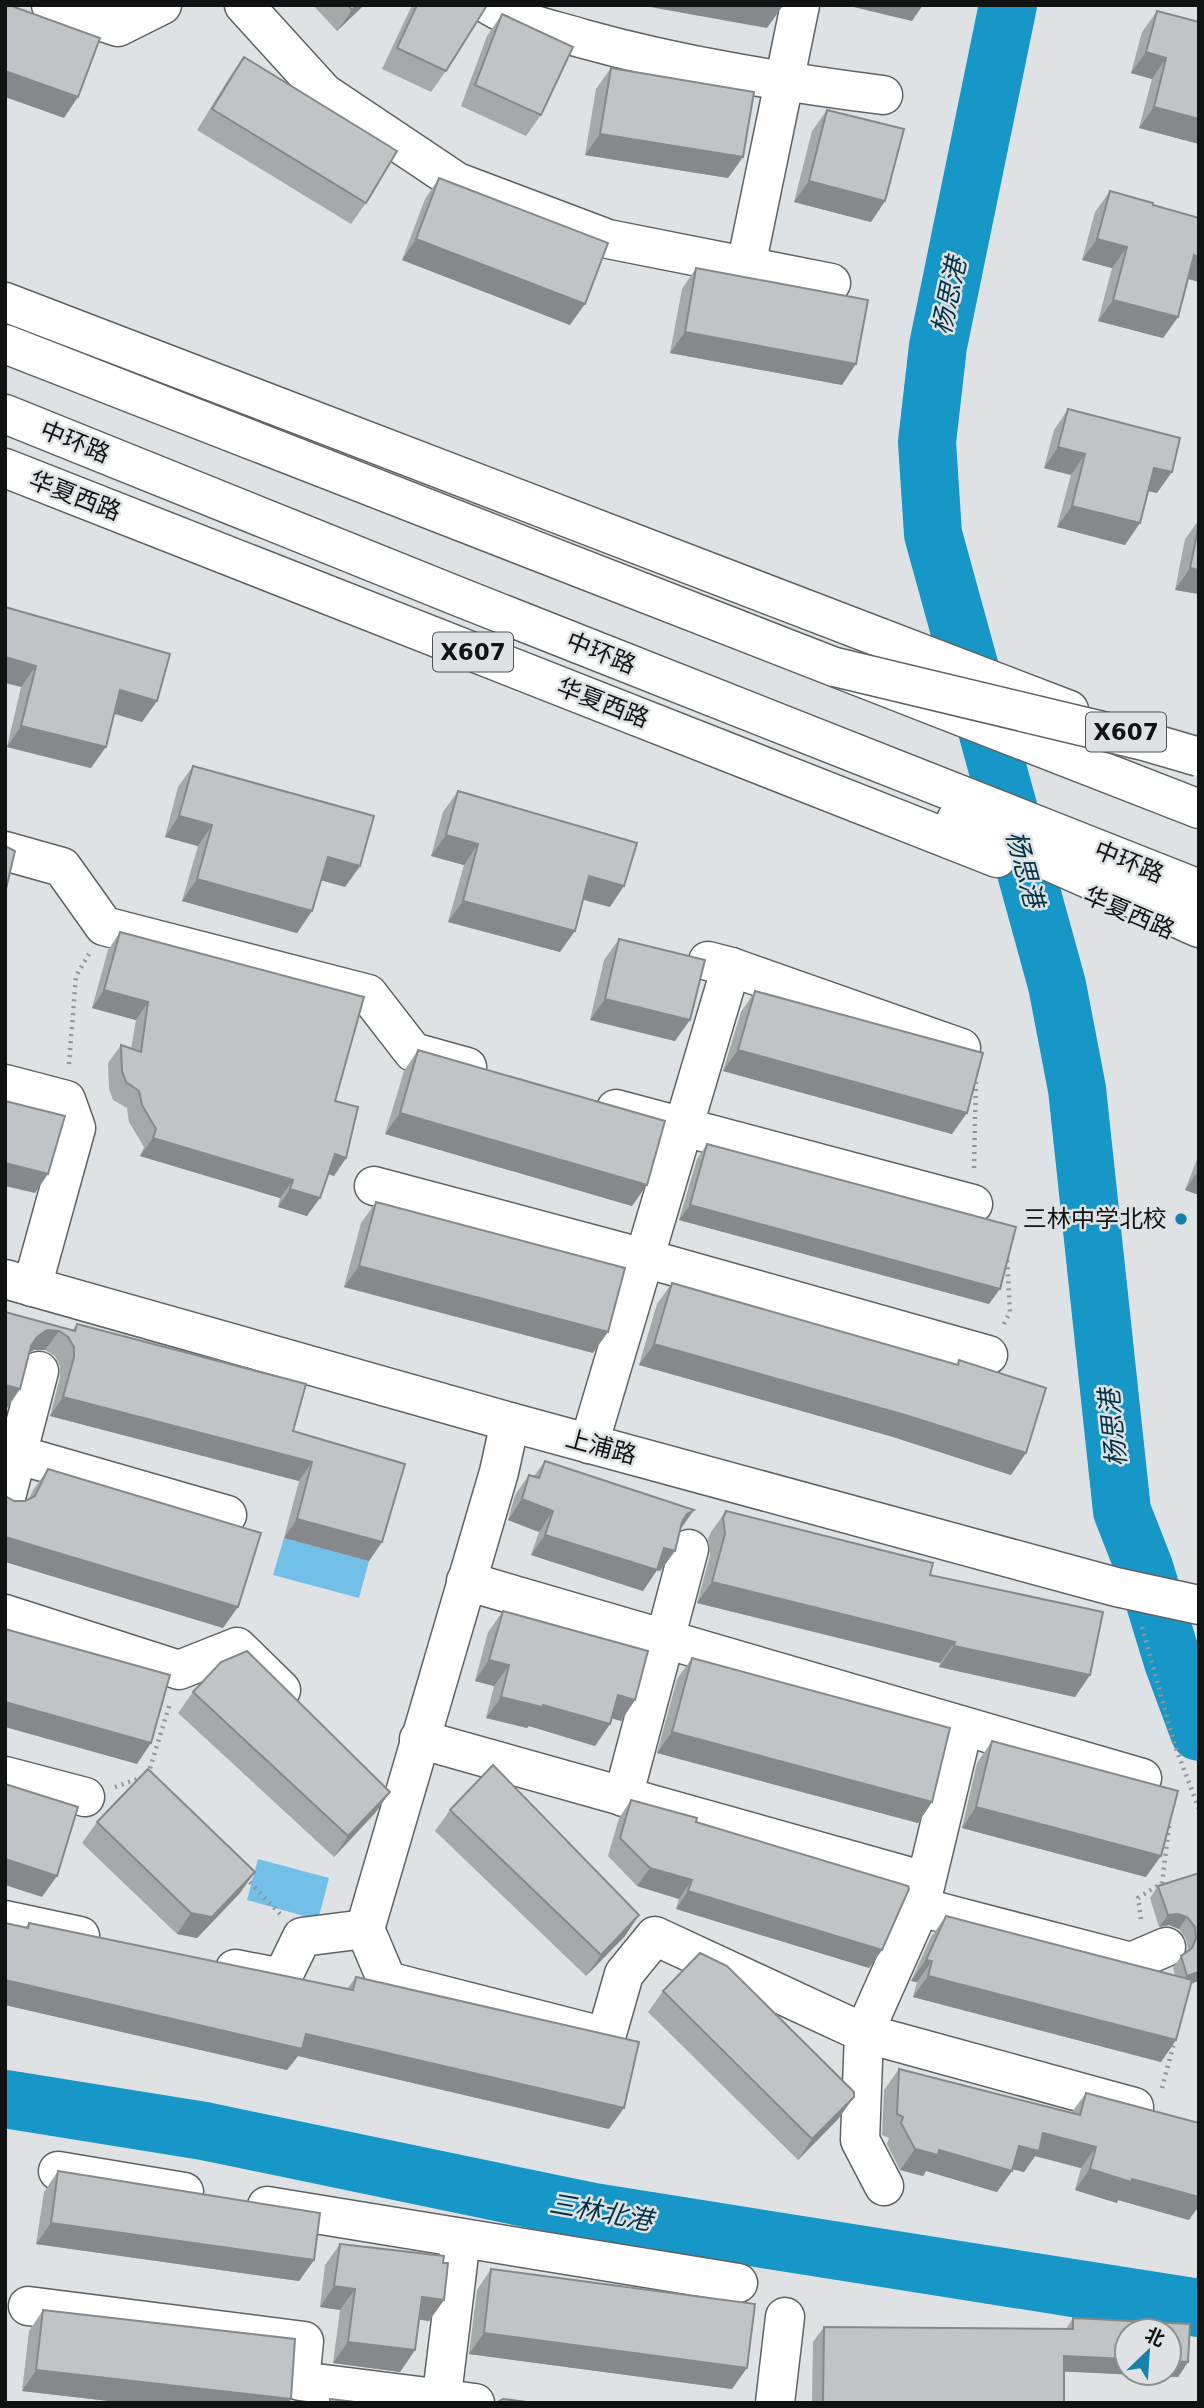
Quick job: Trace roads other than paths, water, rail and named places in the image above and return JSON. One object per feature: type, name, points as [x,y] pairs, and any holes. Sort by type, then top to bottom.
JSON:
[{"type":"main road","points":[[51,5],[118,27],[162,5]]},
{"type":"main road","points":[[244,5],[324,93],[457,182],[608,239],[831,283]]},
{"type":"main road","points":[[489,5],[511,18],[616,48],[784,82],[883,95]]},
{"type":"main road","points":[[746,266],[800,5]]},
{"type":"main road","name":"X607","points":[[5,302],[1199,758]]},
{"type":"main road","points":[[5,344],[1199,809]]},
{"type":"main road","name":"中环路","points":[[5,414],[1199,889]]},
{"type":"main road","name":"华夏西路","points":[[5,468],[942,835],[1199,942]]},
{"type":"main road","points":[[462,598],[1199,928]]},
{"type":"main road","points":[[835,667],[1131,738],[1199,758]]},
{"type":"main road","points":[[5,851],[62,867],[104,926],[368,994],[413,1052],[503,1077]]},
{"type":"main road","points":[[681,955],[730,967],[961,1048]]},
{"type":"main road","points":[[589,1444],[730,967]]},
{"type":"main road","points":[[5,1084],[66,1100],[76,1128],[19,1283]]},
{"type":"main road","points":[[580,1099],[973,1204]]},
{"type":"main road","points":[[374,1186],[644,1258],[988,1356]]},
{"type":"main road","name":"上浦路","points":[[19,1283],[589,1444],[1116,1587],[1198,1605]]},
{"type":"main road","points":[[5,1501],[12,1453],[39,1371]]},
{"type":"main road","points":[[510,1422],[499,1472],[365,1928],[387,1981],[606,2036],[624,1974],[645,1926],[863,2034],[1156,2113]]},
{"type":"main road","points":[[12,1453],[227,1515]]},
{"type":"main road","points":[[623,1797],[689,1549]]},
{"type":"main road","points":[[466,1581],[1142,1778]]},
{"type":"main road","points":[[5,1614],[180,1670],[237,1647],[304,1712]]},
{"type":"main road","points":[[884,2186],[860,2140],[863,2034],[920,1907],[963,1728]]},
{"type":"main road","points":[[419,1739],[907,1877],[920,1907]]},
{"type":"main road","points":[[480,1757],[529,1807]]},
{"type":"main road","points":[[5,1776],[85,1797]]},
{"type":"main road","points":[[371,1778],[400,1806]]},
{"type":"main road","points":[[920,1907],[1131,1962],[1166,1947]]},
{"type":"main road","points":[[5,1920],[111,1942]]},
{"type":"main road","points":[[203,1962],[282,1979],[302,1937],[365,1928]]},
{"type":"main road","points":[[58,2171],[737,2283]]},
{"type":"main road","points":[[28,2306],[304,2341],[300,2381],[453,2401],[461,2238]]},
{"type":"main road","points":[[775,2403],[785,2317]]},
{"type":"waterway","name":"杨思港","points":[[1008,5],[938,346],[927,442],[933,534],[1057,985],[1077,1089],[1122,1511],[1144,1567],[1173,1662],[1199,1732]]},
{"type":"waterway","name":"三林北港","points":[[5,2099],[204,2131],[593,2212],[1199,2308]]},
{"type":"place","name":"三林中学北校","points":[[1181,1219]]}]
